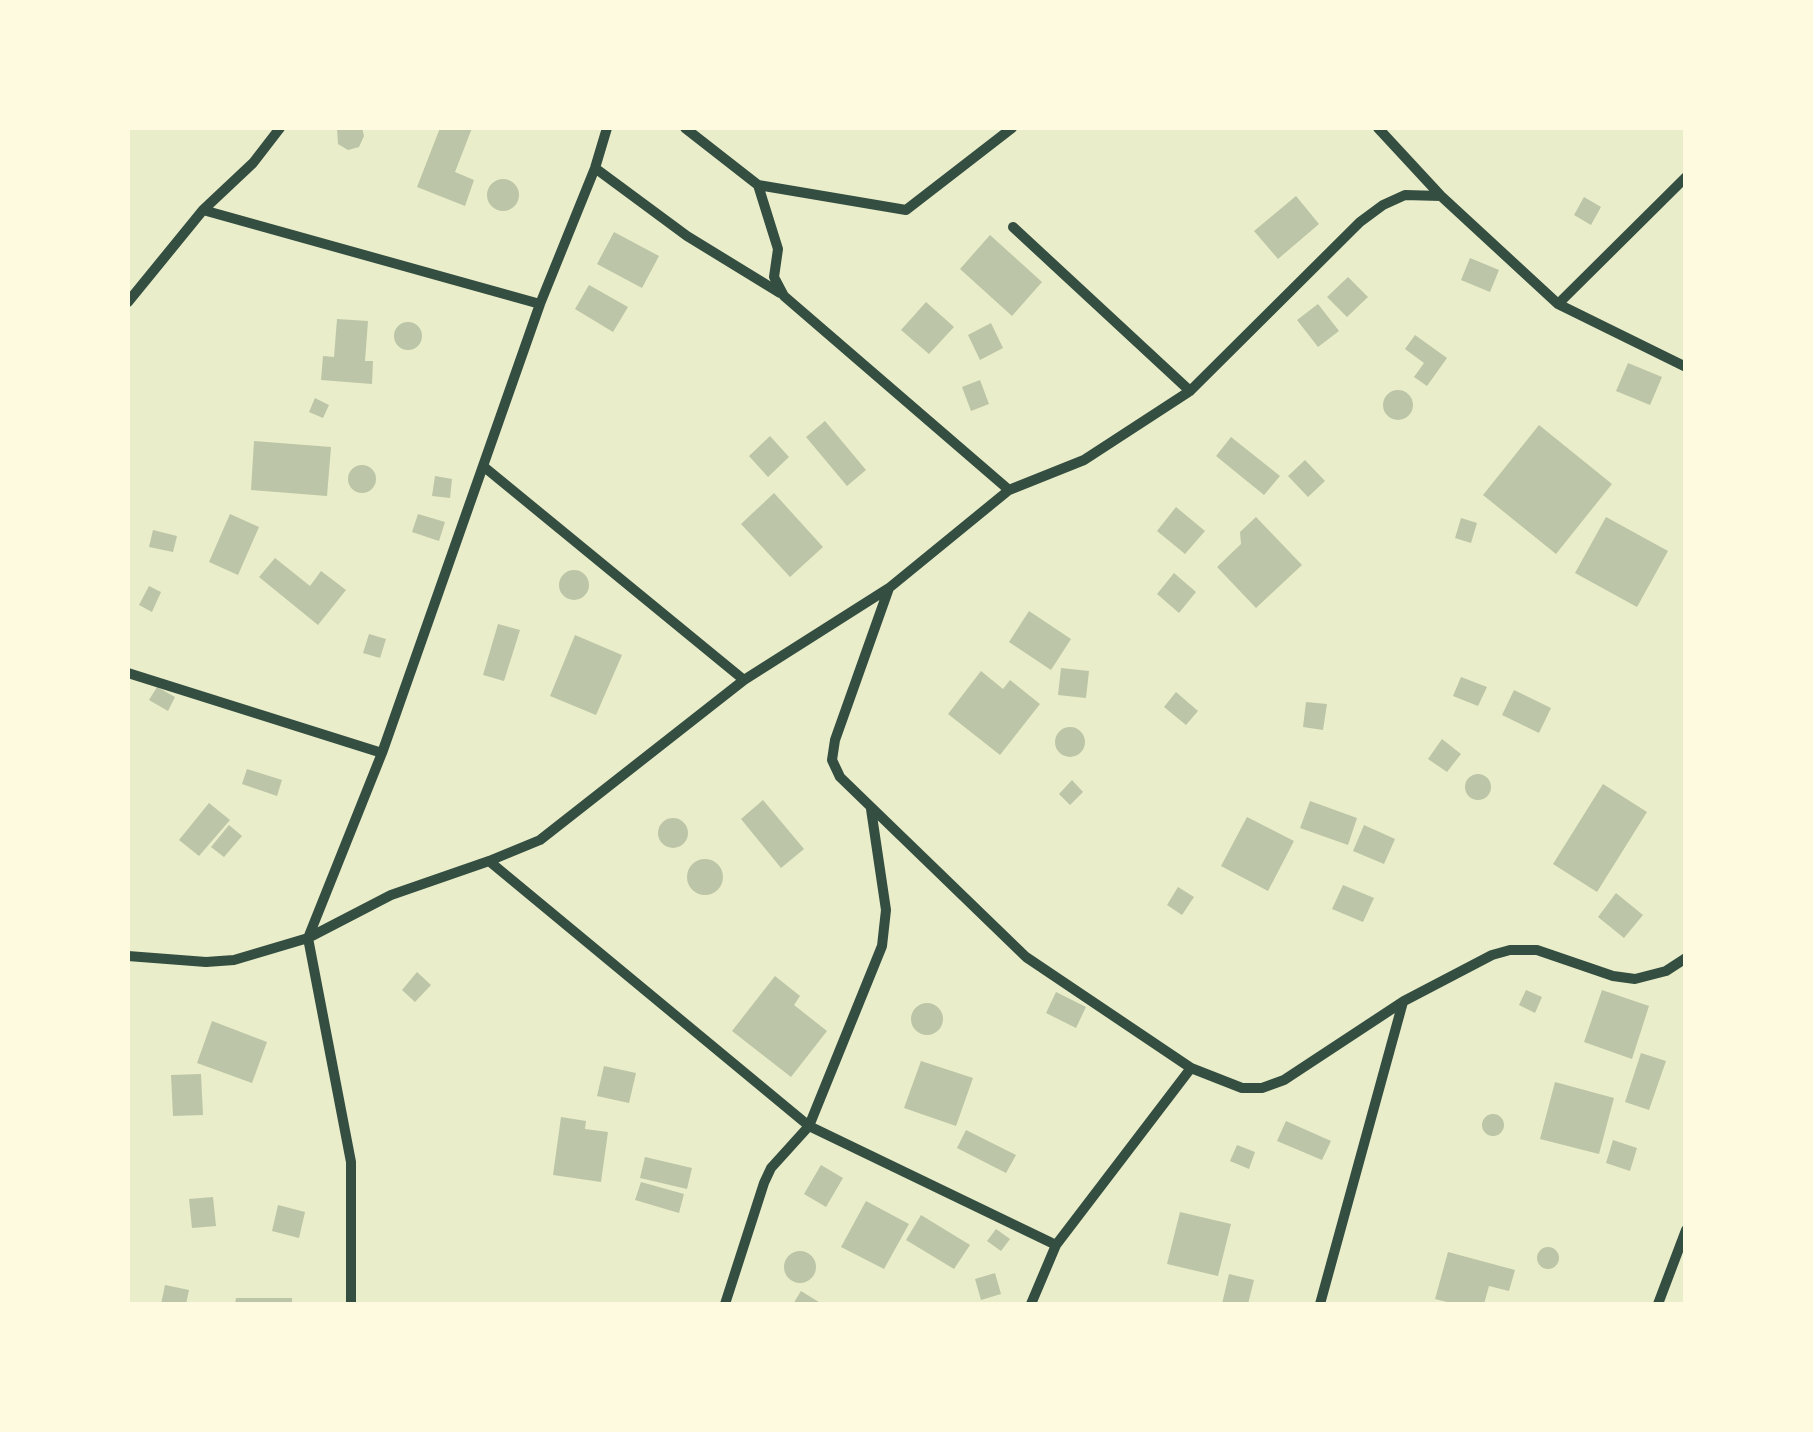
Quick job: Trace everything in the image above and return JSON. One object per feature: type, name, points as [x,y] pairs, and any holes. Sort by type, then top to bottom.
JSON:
[{"type":"street","points":[[128,302],[203,210],[253,163],[280,128]]},
{"type":"street","points":[[351,1304],[352,1162],[308,938],[382,753],[540,304],[607,128]]},
{"type":"street","points":[[685,128],[758,185],[906,210],[1012,128]]},
{"type":"street","points":[[1378,128],[1441,196],[1558,304],[1686,368]]},
{"type":"street","points":[[594,168],[687,236],[784,296],[1008,490]]},
{"type":"street","points":[[1558,304],[1686,177]]},
{"type":"street","points":[[758,185],[778,249],[774,277],[784,296]]},
{"type":"street","points":[[128,956],[206,962],[234,960],[308,938],[390,895],[540,840],[744,680],[889,588],[1008,490],[1084,460],[1190,391],[1360,222],[1406,195],[1441,196]]},
{"type":"street","points":[[203,210],[540,304]]},
{"type":"street","points":[[1012,227],[1190,391]]},
{"type":"street","points":[[483,466],[744,680]]},
{"type":"street","points":[[889,588],[835,740],[832,760],[840,778],[1026,957],[1191,1068],[1242,1088],[1262,1088],[1284,1080],[1404,1002],[1510,950],[1537,950],[1613,976],[1635,979],[1666,971],[1686,958]]},
{"type":"street","points":[[128,673],[382,753]]},
{"type":"street","points":[[725,1304],[764,1183],[771,1168],[809,1126],[882,946],[886,910],[870,807]]},
{"type":"street","points":[[488,862],[809,1126],[1056,1246]]},
{"type":"street","points":[[1320,1304],[1404,1002]]},
{"type":"street","points":[[1031,1304],[1056,1246],[1191,1068]]},
{"type":"street","points":[[1658,1304],[1686,1230]]},
{"type":"building","points":[[337,128],[362,128],[364,136],[359,147],[348,150],[338,144]]},
{"type":"building","points":[[440,128],[472,128],[455,172],[474,180],[465,206],[417,187]]},
{"type":"building","points":[[503,179],[515,183],[519,195],[515,207],[503,211],[491,207],[487,195],[491,183]]},
{"type":"building","points":[[1296,196],[1319,224],[1278,259],[1254,231]]},
{"type":"building","points":[[1584,197],[1601,207],[1591,225],[1574,215]]},
{"type":"building","points":[[614,232],[659,256],[642,288],[597,264]]},
{"type":"building","points":[[990,235],[1042,282],[1012,316],[960,269]]},
{"type":"building","points":[[1470,258],[1499,270],[1490,292],[1461,280]]},
{"type":"building","points":[[1348,277],[1368,297],[1347,317],[1327,297]]},
{"type":"building","points":[[589,285],[628,307],[613,332],[575,309]]},
{"type":"building","points":[[926,302],[954,327],[929,354],[901,330]]},
{"type":"building","points":[[1318,304],[1339,331],[1318,347],[1297,320]]},
{"type":"building","points":[[337,319],[368,321],[365,361],[373,361],[372,384],[321,380],[323,356],[334,357]]},
{"type":"building","points":[[408,322],[418,326],[422,336],[418,346],[408,350],[398,346],[394,336],[398,326]]},
{"type":"building","points":[[991,323],[1003,348],[980,360],[968,335]]},
{"type":"building","points":[[1415,335],[1447,358],[1427,386],[1414,377],[1424,363],[1405,349]]},
{"type":"building","points":[[1628,363],[1662,377],[1650,405],[1616,391]]},
{"type":"building","points":[[980,380],[989,404],[971,411],[962,387]]},
{"type":"building","points":[[1398,390],[1409,394],[1413,405],[1409,416],[1398,420],[1387,416],[1383,405],[1387,394]]},
{"type":"building","points":[[315,398],[329,405],[323,418],[309,412]]},
{"type":"building","points":[[825,421],[866,470],[847,486],[806,437]]},
{"type":"building","points":[[1539,425],[1612,484],[1556,554],[1483,495]]},
{"type":"building","points":[[770,436],[789,457],[768,477],[749,456]]},
{"type":"building","points":[[1231,437],[1280,476],[1264,495],[1216,456]]},
{"type":"building","points":[[254,441],[331,447],[327,496],[251,490]]},
{"type":"building","points":[[1305,460],[1325,481],[1308,497],[1288,476]]},
{"type":"building","points":[[362,465],[372,469],[376,479],[372,489],[362,493],[352,489],[348,479],[352,469]]},
{"type":"building","points":[[435,476],[452,479],[450,498],[432,496]]},
{"type":"building","points":[[774,493],[823,547],[790,577],[741,524]]},
{"type":"building","points":[[1176,507],[1205,531],[1185,554],[1157,531]]},
{"type":"building","points":[[230,514],[259,527],[238,575],[209,562]]},
{"type":"building","points":[[418,514],[445,522],[439,541],[412,532]]},
{"type":"building","points":[[1256,517],[1302,565],[1256,608],[1217,567],[1241,544],[1240,532]]},
{"type":"building","points":[[1606,517],[1668,551],[1637,607],[1575,573]]},
{"type":"building","points":[[1461,518],[1477,523],[1471,543],[1455,538]]},
{"type":"building","points":[[153,530],[177,536],[173,552],[149,547]]},
{"type":"building","points":[[275,558],[310,586],[321,571],[346,590],[318,625],[259,577]]},
{"type":"building","points":[[574,570],[585,574],[589,585],[585,596],[574,600],[563,596],[559,585],[563,574]]},
{"type":"building","points":[[1174,573],[1196,592],[1179,613],[1157,594]]},
{"type":"building","points":[[149,586],[161,592],[152,612],[139,605]]},
{"type":"building","points":[[1029,611],[1071,639],[1051,670],[1009,642]]},
{"type":"building","points":[[498,624],[520,630],[504,681],[483,675]]},
{"type":"building","points":[[369,634],[386,639],[380,658],[363,653]]},
{"type":"building","points":[[575,635],[622,655],[596,715],[550,696]]},
{"type":"building","points":[[1061,668],[1089,671],[1086,698],[1058,695]]},
{"type":"building","points":[[981,671],[1003,689],[1010,680],[1040,704],[1000,755],[948,714]]},
{"type":"building","points":[[1461,677],[1487,687],[1478,706],[1453,696]]},
{"type":"building","points":[[157,687],[175,697],[168,711],[149,700]]},
{"type":"building","points":[[1514,690],[1551,708],[1539,733],[1502,715]]},
{"type":"building","points":[[1176,692],[1198,711],[1186,725],[1164,707]]},
{"type":"building","points":[[1306,702],[1327,704],[1323,730],[1303,727]]},
{"type":"building","points":[[1070,727],[1081,731],[1085,742],[1081,753],[1070,757],[1059,753],[1055,742],[1059,731]]},
{"type":"building","points":[[1442,739],[1461,754],[1447,772],[1428,759]]},
{"type":"building","points":[[247,769],[282,780],[277,796],[242,784]]},
{"type":"building","points":[[1478,774],[1487,778],[1491,787],[1487,796],[1478,800],[1469,796],[1465,787],[1469,778]]},
{"type":"building","points":[[1072,780],[1083,792],[1070,805],[1059,794]]},
{"type":"building","points":[[1603,784],[1647,812],[1597,892],[1553,864]]},
{"type":"building","points":[[763,800],[804,849],[781,868],[741,819]]},
{"type":"building","points":[[1310,801],[1357,818],[1348,845],[1300,828]]},
{"type":"building","points":[[209,803],[230,820],[199,856],[179,840]]},
{"type":"building","points":[[1247,817],[1294,841],[1268,891],[1221,866]]},
{"type":"building","points":[[673,818],[684,822],[688,833],[684,844],[673,848],[662,844],[658,833],[662,822]]},
{"type":"building","points":[[229,825],[242,836],[224,857],[211,847]]},
{"type":"building","points":[[1364,825],[1395,839],[1384,864],[1353,851]]},
{"type":"building","points":[[705,859],[718,864],[723,877],[718,890],[705,895],[692,890],[687,877],[692,864]]},
{"type":"building","points":[[1343,885],[1374,898],[1363,922],[1332,909]]},
{"type":"building","points":[[1178,887],[1194,897],[1182,915],[1167,905]]},
{"type":"building","points":[[1616,893],[1643,915],[1624,938],[1598,917]]},
{"type":"building","points":[[417,972],[431,985],[415,1002],[402,990]]},
{"type":"building","points":[[775,976],[800,996],[794,1005],[827,1031],[791,1077],[732,1031]]},
{"type":"building","points":[[1526,990],[1542,997],[1535,1013],[1519,1005]]},
{"type":"building","points":[[1602,990],[1649,1006],[1632,1059],[1584,1042]]},
{"type":"building","points":[[1056,992],[1086,1007],[1076,1028],[1046,1013]]},
{"type":"building","points":[[927,1003],[938,1008],[943,1019],[938,1030],[927,1035],[916,1030],[911,1019],[916,1008]]},
{"type":"building","points":[[212,1021],[267,1042],[252,1083],[197,1063]]},
{"type":"building","points":[[1641,1053],[1666,1061],[1649,1110],[1625,1102]]},
{"type":"building","points":[[921,1061],[973,1078],[956,1126],[904,1108]]},
{"type":"building","points":[[604,1066],[636,1073],[629,1103],[597,1096]]},
{"type":"building","points":[[201,1074],[203,1115],[173,1116],[171,1075]]},
{"type":"building","points":[[1555,1082],[1614,1098],[1599,1154],[1540,1139]]},
{"type":"building","points":[[1493,1114],[1501,1117],[1501,1133],[1493,1136],[1485,1133],[1482,1125],[1485,1117]]},
{"type":"building","points":[[561,1117],[586,1121],[585,1129],[608,1132],[601,1182],[553,1175]]},
{"type":"building","points":[[1286,1121],[1331,1141],[1322,1160],[1277,1141]]},
{"type":"building","points":[[966,1130],[1016,1155],[1006,1173],[957,1148]]},
{"type":"building","points":[[1613,1140],[1637,1148],[1630,1171],[1606,1163]]},
{"type":"building","points":[[1237,1145],[1255,1152],[1249,1169],[1230,1161]]},
{"type":"building","points":[[645,1157],[692,1168],[687,1189],[640,1178]]},
{"type":"building","points":[[821,1165],[843,1178],[826,1207],[804,1194]]},
{"type":"building","points":[[641,1182],[684,1194],[679,1213],[635,1200]]},
{"type":"building","points":[[213,1197],[216,1226],[192,1228],[189,1199]]},
{"type":"building","points":[[866,1201],[909,1224],[884,1269],[841,1247]]},
{"type":"building","points":[[278,1205],[305,1212],[299,1238],[272,1231]]},
{"type":"building","points":[[1180,1212],[1231,1224],[1218,1276],[1167,1264]]},
{"type":"building","points":[[921,1215],[970,1245],[954,1269],[906,1240]]},
{"type":"building","points":[[996,1229],[1010,1239],[1001,1251],[987,1241]]},
{"type":"building","points":[[1548,1247],[1556,1250],[1556,1266],[1548,1269],[1540,1266],[1537,1258],[1540,1250]]},
{"type":"building","points":[[800,1251],[812,1255],[816,1267],[812,1279],[800,1283],[788,1279],[784,1267],[788,1255]]},
{"type":"building","points":[[1448,1252],[1515,1270],[1509,1291],[1489,1286],[1484,1304],[1435,1299]]},
{"type":"building","points":[[995,1273],[1001,1294],[981,1300],[975,1279]]},
{"type":"building","points":[[1229,1274],[1254,1280],[1248,1304],[1222,1304]]},
{"type":"building","points":[[165,1285],[189,1290],[186,1304],[161,1304]]},
{"type":"building","points":[[801,1291],[822,1304],[793,1304]]},
{"type":"building","points":[[236,1298],[292,1298],[292,1304],[235,1304]]}]
